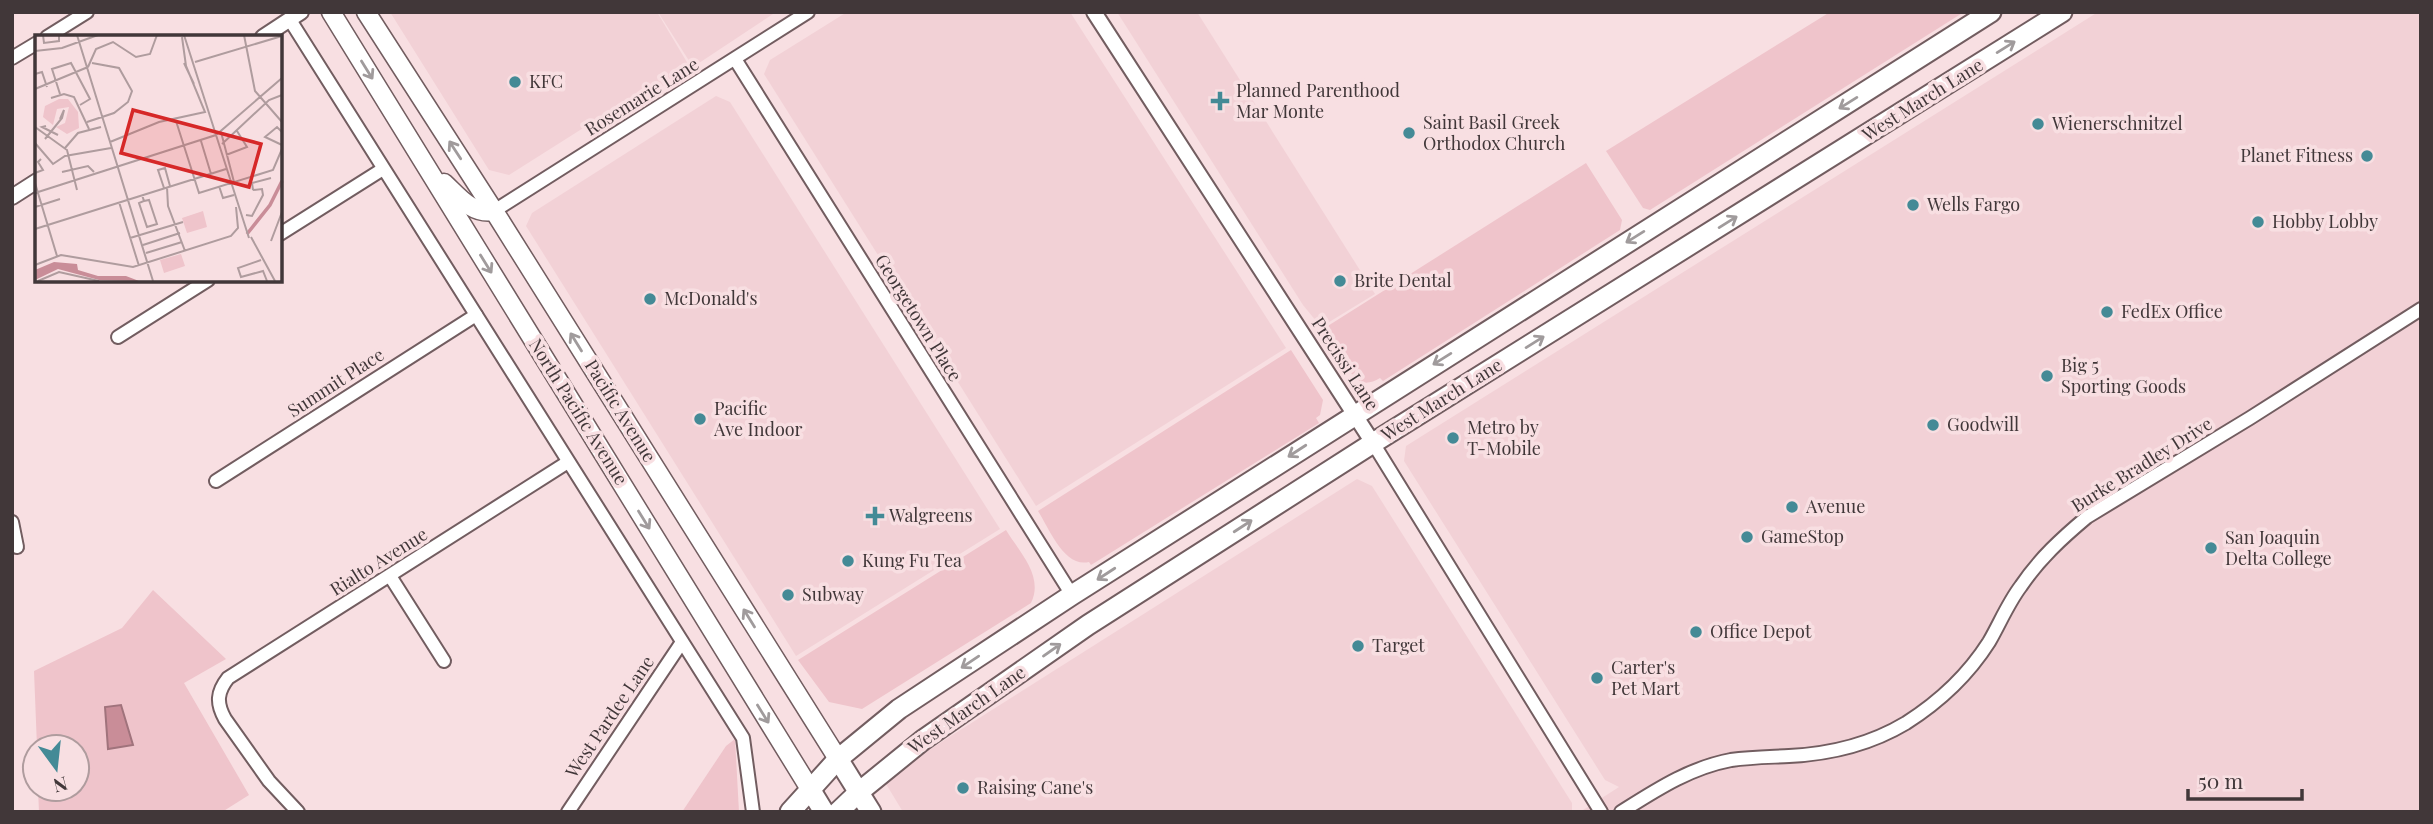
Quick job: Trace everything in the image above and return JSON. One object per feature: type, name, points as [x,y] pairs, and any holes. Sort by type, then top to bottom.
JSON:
[{"type":"main road","name":"North Pacific Avenue","points":[[331,12],[824,812]]},
{"type":"main road","name":"Pacific Avenue","points":[[366,12],[871,812]]},
{"type":"main road","name":"West March Lane","points":[[790,812],[838,759],[900,709],[1072,595],[1991,12]]},
{"type":"main road","name":"West March Lane","points":[[838,812],[923,740],[1088,625],[1373,443],[2062,12]]},
{"type":"main road","points":[[426,166],[476,210],[485,213],[494,211]]},
{"type":"street","points":[[50,35],[87,12]]},
{"type":"street","name":"Rosemarie Lane","points":[[494,211],[808,12]]},
{"type":"street","name":"Precissi Lane","points":[[1094,12],[1373,443],[1601,812]]},
{"type":"street","points":[[266,35],[296,16],[383,169],[743,738],[753,812]]},
{"type":"street","points":[[12,58],[35,44]]},
{"type":"street","name":"Georgetown Place","points":[[735,59],[1072,595]]},
{"type":"street","points":[[282,233],[383,169]]},
{"type":"street","points":[[12,197],[35,182]]},
{"type":"street","points":[[118,337],[205,282]]},
{"type":"street","name":"Burke Bradley Drive","points":[[1621,812],[1672,779],[1699,769],[1749,758],[1816,754],[1846,748],[1904,724],[1936,701],[1971,668],[2026,578],[2041,559],[2079,524],[2421,309]]},
{"type":"street","name":"Summit Place","points":[[216,481],[475,315]]},
{"type":"street","name":"Rialto Avenue","points":[[298,812],[262,771],[225,719],[219,709],[221,686],[228,678],[568,462]]},
{"type":"street","points":[[12,522],[18,547]]},
{"type":"street","points":[[390,576],[444,661]]},
{"type":"street","name":"West Pardee Lane","points":[[568,812],[682,642]]},
{"type":"shaded area","points":[[390,12],[657,12],[691,69],[630,107],[626,101],[509,175],[489,170]]},
{"type":"shaded area","points":[[658,12],[776,12],[693,67]]},
{"type":"shaded area","points":[[847,12],[1070,12],[1286,348],[1036,506],[764,74],[770,60]]},
{"type":"shaded area","points":[[1117,12],[1197,12],[1375,294],[1321,327],[1303,305]]},
{"type":"shaded area","points":[[1830,12],[1964,12],[1650,210],[1643,208],[1606,151]]},
{"type":"shaded area","points":[[2098,12],[2421,12],[2421,812],[1580,812],[1619,787],[1605,780],[1404,461],[1406,446]]},
{"type":"shaded area","points":[[716,96],[730,102],[1000,529],[796,656],[526,226],[532,213]]},
{"type":"shaded area","points":[[1586,163],[1622,220],[1620,230],[1383,381],[1380,378],[1362,382],[1353,376],[1323,329]]},
{"type":"shaded area","points":[[1291,350],[1323,400],[1320,415],[1316,418],[1319,423],[1091,565],[1089,562],[1072,559],[1058,545],[1038,511]]},
{"type":"shaded area","points":[[1357,479],[1372,486],[1572,803],[1572,812],[903,812],[883,779]]},
{"type":"shaded area","points":[[1006,530],[1029,565],[1035,583],[1031,603],[862,709],[829,702],[798,660]]},
{"type":"shaded area","points":[[153,590],[226,659],[184,683],[249,795],[222,812],[39,812],[39,803],[91,803],[91,733],[36,733],[34,671],[122,628]]},
{"type":"shaded area","points":[[121,705],[133,745],[108,749],[105,707]]},
{"type":"shaded area","points":[[735,739],[739,812],[682,812],[726,746]]},
{"type":"place","name":"KFC","points":[[515,82]]},
{"type":"place","name":"Planned Parenthood Mar Monte","points":[[1220,101]]},
{"type":"place","name":"Wienerschnitzel","points":[[2038,124]]},
{"type":"place","name":"Saint Basil Greek Orthodox Church","points":[[1409,133]]},
{"type":"place","name":"Planet Fitness","points":[[2367,156]]},
{"type":"place","name":"Wells Fargo","points":[[1913,205]]},
{"type":"place","name":"Hobby Lobby","points":[[2258,222]]},
{"type":"place","name":"Brite Dental","points":[[1340,281]]},
{"type":"place","name":"McDonald's","points":[[650,299]]},
{"type":"place","name":"FedEx Office","points":[[2107,312]]},
{"type":"place","name":"Big 5 Sporting Goods","points":[[2047,376]]},
{"type":"place","name":"Pacific Ave Indoor","points":[[700,419]]},
{"type":"place","name":"Goodwill","points":[[1933,425]]},
{"type":"place","name":"Metro by T-Mobile","points":[[1453,438]]},
{"type":"place","name":"Avenue","points":[[1792,507]]},
{"type":"place","name":"Walgreens","points":[[875,516]]},
{"type":"place","name":"GameStop","points":[[1747,537]]},
{"type":"place","name":"San Joaquin Delta College","points":[[2211,548]]},
{"type":"place","name":"Kung Fu Tea","points":[[848,561]]},
{"type":"place","name":"Subway","points":[[788,595]]},
{"type":"place","name":"Office Depot","points":[[1696,632]]},
{"type":"place","name":"Target","points":[[1358,646]]},
{"type":"place","name":"Carter's Pet Mart","points":[[1597,678]]},
{"type":"place","name":"Raising Cane's","points":[[963,788]]}]
